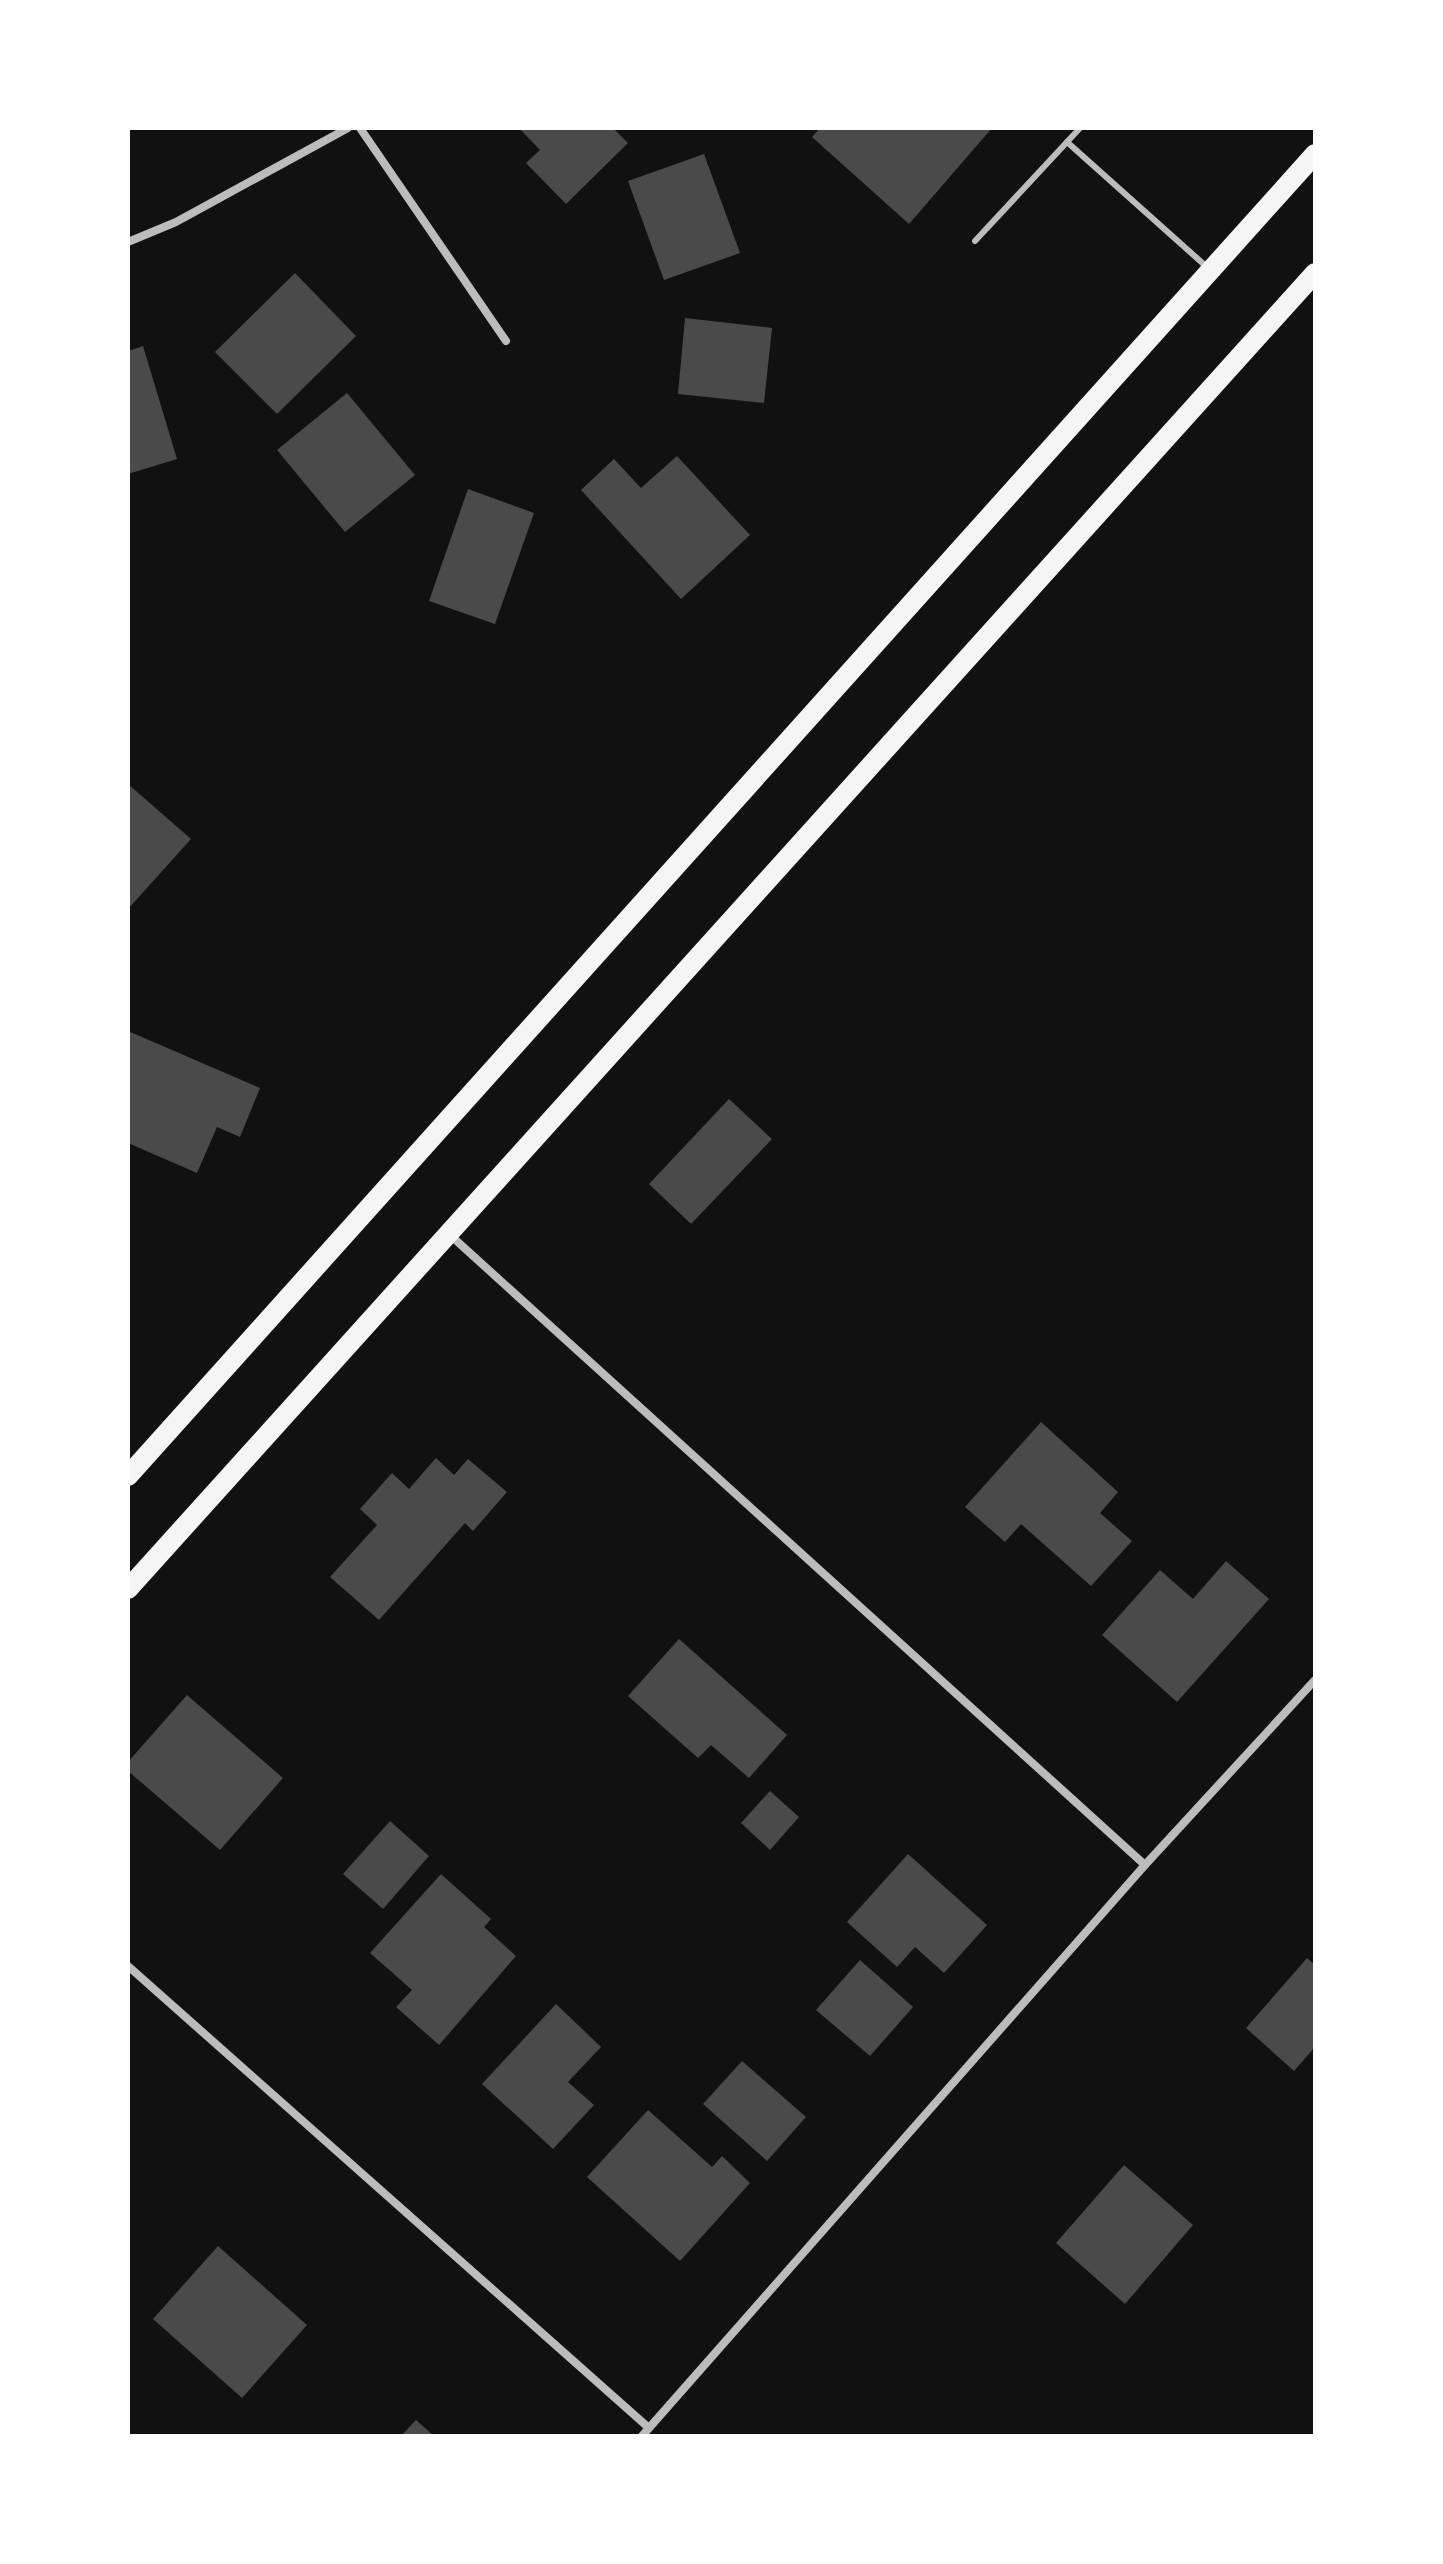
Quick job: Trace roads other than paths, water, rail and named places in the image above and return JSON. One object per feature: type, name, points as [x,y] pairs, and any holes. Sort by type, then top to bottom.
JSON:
[{"type":"main road","points":[[128,1476],[1315,154]]},
{"type":"main road","points":[[128,1589],[1315,273]]},
{"type":"street","points":[[128,242],[176,222],[348,128]]},
{"type":"street","points":[[360,128],[506,341]]},
{"type":"street","points":[[447,1233],[1145,1865]]},
{"type":"street","points":[[642,2436],[1145,1865],[1315,1680]]},
{"type":"street","points":[[128,1966],[649,2428]]},
{"type":"lane","points":[[975,241],[1080,128]]},
{"type":"lane","points":[[1067,142],[1210,269]]}]
